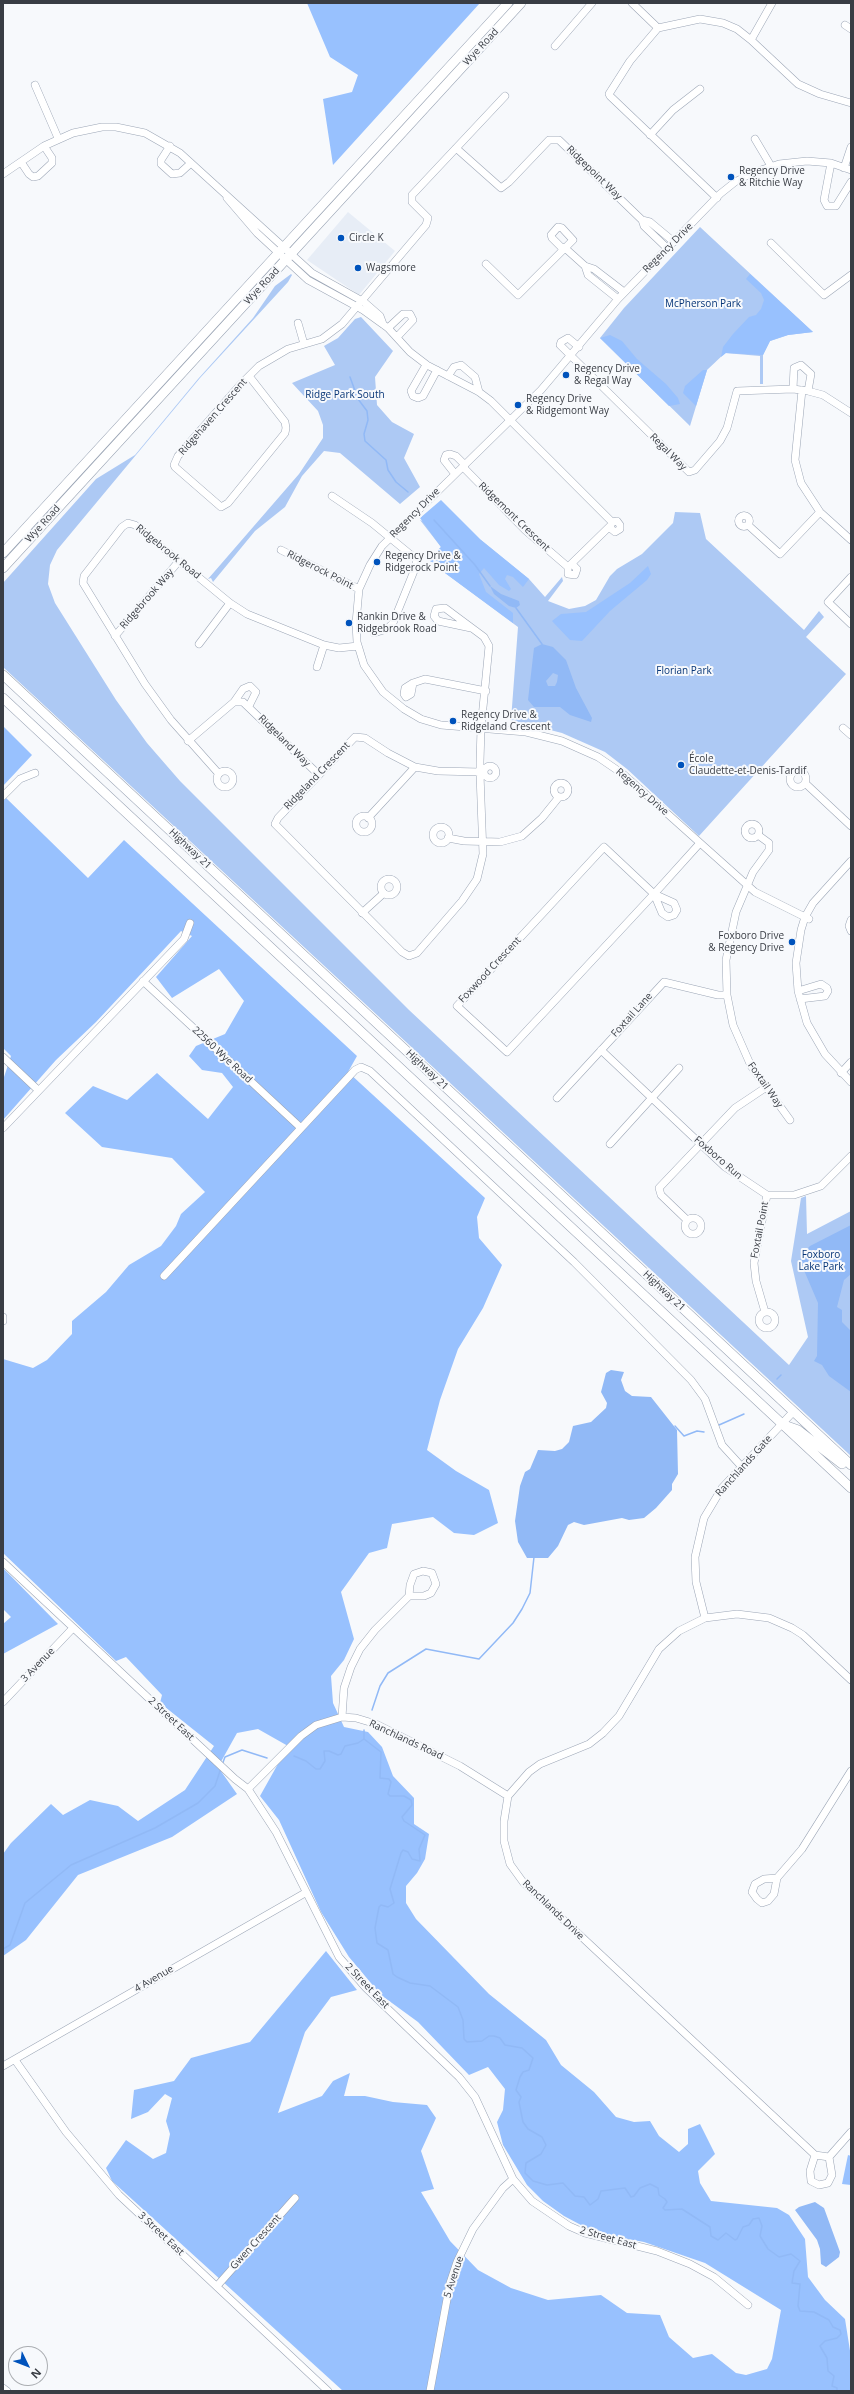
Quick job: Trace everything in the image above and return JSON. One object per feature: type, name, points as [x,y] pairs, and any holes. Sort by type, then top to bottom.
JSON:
[{"type":"main road","name":"Wye Road","points":[[3,552],[508,3]]},
{"type":"main road","name":"Wye Road","points":[[3,568],[521,3]]},
{"type":"main road","name":"Highway 21","points":[[3,675],[851,1465]]},
{"type":"main road","points":[[3,683],[36,706]]},
{"type":"main road","name":"Highway 21","points":[[3,698],[851,1488]]},
{"type":"main road","points":[[782,1424],[798,1430],[851,1471]]},
{"type":"street","points":[[555,46],[592,3]]},
{"type":"street","points":[[632,3],[658,28]]},
{"type":"street","points":[[751,40],[772,3]]},
{"type":"street","points":[[717,198],[611,99],[609,94],[638,50],[658,28],[700,19],[712,20],[737,29],[751,40],[798,84],[820,94],[851,103]]},
{"type":"street","points":[[35,85],[58,138]]},
{"type":"street","points":[[650,135],[673,110],[700,89]]},
{"type":"street","points":[[360,303],[426,225],[428,218],[412,202],[412,195],[505,96]]},
{"type":"street","points":[[3,174],[58,138],[88,128],[116,127],[145,134],[170,146],[191,163],[227,198],[239,214],[285,261],[315,286],[360,303]]},
{"type":"street","points":[[755,139],[771,166]]},
{"type":"street","name":"Ridgepoint Way","points":[[456,148],[501,188],[549,140],[559,140],[642,220],[644,226],[667,248]]},
{"type":"street","points":[[21,162],[29,174],[33,177],[38,176],[52,163],[52,158],[44,146]]},
{"type":"street","points":[[170,146],[161,160],[161,164],[172,174],[180,173],[191,163]]},
{"type":"street","points":[[848,169],[851,146]]},
{"type":"street","name":"Regency Drive","points":[[807,918],[761,896],[746,886],[623,774],[598,757],[562,741],[526,732],[441,725],[421,719],[404,709],[389,698],[373,679],[364,664],[358,646],[356,623],[359,589],[375,555],[390,537],[511,421],[580,347],[624,292],[717,198],[735,182],[771,166],[807,161],[831,163],[848,169]]},
{"type":"street","points":[[831,163],[824,200],[827,206],[836,206],[851,182]]},
{"type":"street","points":[[227,198],[243,209],[319,278],[376,312],[386,326],[426,364],[479,392]]},
{"type":"street","name":"Ridgepoint Way","points":[[642,220],[650,222],[674,242]]},
{"type":"street","points":[[771,243],[779,254],[824,295],[851,275]]},
{"type":"street","points":[[486,264],[518,295],[565,248],[584,266],[588,275],[618,299]]},
{"type":"street","points":[[584,266],[594,269],[624,292]]},
{"type":"street","name":"Ridgehaven Crescent","points":[[249,376],[285,422],[285,434],[228,503],[221,507],[174,465],[178,456],[249,376],[269,358],[304,344],[322,340],[333,332],[360,303]]},
{"type":"street","points":[[386,326],[403,314],[410,314],[413,320],[397,337]]},
{"type":"street","points":[[298,323],[304,344]]},
{"type":"street","points":[[572,356],[561,347],[561,342],[568,338],[580,347]]},
{"type":"street","name":"Regal Way","points":[[572,356],[689,472],[695,470],[720,441],[727,428],[737,391],[793,389],[805,391],[823,395],[851,414]]},
{"type":"street","points":[[426,364],[411,391],[413,396],[418,398],[423,396],[437,370]]},
{"type":"street","points":[[448,376],[454,366],[461,365],[474,376],[479,392]]},
{"type":"street","points":[[793,389],[794,368],[800,365],[811,374],[805,391],[795,460],[801,483],[820,512],[851,540]]},
{"type":"street","name":"Ridgemont Crescent","points":[[464,466],[525,530],[570,566],[611,525],[511,421],[479,392]]},
{"type":"street","points":[[455,474],[444,460],[446,455],[450,454],[456,456],[464,466]]},
{"type":"street","points":[[332,496],[390,537],[416,559],[416,566],[394,623],[387,629],[374,633]]},
{"type":"street","points":[[748,524],[780,554],[820,512]]},
{"type":"street","name":"Ridgebrook Road","points":[[219,774],[188,741],[145,684],[86,590],[82,580],[122,528],[128,523],[135,525],[230,603],[248,614],[324,645],[339,648],[358,646]]},
{"type":"street","name":"Ridgerock Point","points":[[281,550],[359,589]]},
{"type":"street","name":"Ridgebrook Way","points":[[115,636],[179,561]]},
{"type":"street","points":[[851,577],[828,602],[851,624]]},
{"type":"street","points":[[199,644],[230,603]]},
{"type":"street","points":[[445,608],[471,628],[438,621],[434,616],[436,610],[445,608]]},
{"type":"street","name":"Ridgeland Crescent","points":[[471,628],[484,637],[488,646],[486,691],[481,728],[482,772],[482,841],[483,854],[477,878],[462,902],[416,953],[409,956],[405,955],[276,827],[278,818],[355,737],[359,736],[415,767],[438,771],[482,772]]},
{"type":"street","points":[[317,667],[324,645]]},
{"type":"street","points":[[413,683],[425,679],[486,691]]},
{"type":"street","name":"Ridgeland Way","points":[[188,741],[234,702],[243,689],[250,686],[256,692],[249,706]]},
{"type":"street","name":"Ridgeland Way","points":[[234,702],[243,702],[249,706],[319,775]]},
{"type":"street","points":[[843,728],[851,735]]},
{"type":"street","points":[[368,818],[415,767]]},
{"type":"street","points":[[3,796],[20,779],[35,773]]},
{"type":"street","points":[[805,783],[851,826]]},
{"type":"street","points":[[448,838],[464,841],[506,841],[522,836],[542,818],[559,797]]},
{"type":"street","name":"Foxtail Way","points":[[758,835],[768,843],[769,850],[746,886],[736,912],[728,945],[728,995],[733,1025],[744,1053],[765,1088],[790,1120]]},
{"type":"street","name":"Foxwood Crescent","points":[[654,894],[604,847],[457,1006],[507,1052],[654,894],[700,843]]},
{"type":"street","points":[[851,861],[813,903],[800,941],[796,963],[798,991],[807,1023],[815,1039],[841,1073],[851,1082]]},
{"type":"street","points":[[362,913],[384,893]]},
{"type":"street","points":[[851,920],[849,926],[851,931]]},
{"type":"street","points":[[3,1128],[184,938],[190,923]]},
{"type":"street","name":"22560 Wye Road","points":[[143,981],[301,1128]]},
{"type":"street","name":"Foxtail Lane","points":[[557,1098],[664,982],[718,995],[728,995]]},
{"type":"street","points":[[798,991],[821,984],[827,988],[828,991],[825,996],[800,999]]},
{"type":"street","name":"Foxboro Run","points":[[601,1050],[725,1167],[767,1195]]},
{"type":"street","points":[[3,1057],[38,1090]]},
{"type":"street","points":[[841,1073],[851,1062]]},
{"type":"street","points":[[164,1276],[355,1070],[361,1067],[370,1071],[574,1262],[680,1368],[705,1399],[722,1445],[742,1467]]},
{"type":"street","points":[[610,1144],[679,1068]]},
{"type":"street","points":[[687,1220],[661,1195],[659,1188],[735,1108],[765,1088]]},
{"type":"street","points":[[767,1195],[794,1195],[821,1186],[851,1156]]},
{"type":"street","name":"Foxtail Point","points":[[765,1312],[756,1281],[754,1263],[767,1195]]},
{"type":"street","name":"Ranchlands Gate","points":[[705,1618],[696,1582],[695,1557],[698,1535],[713,1501],[793,1412]]},
{"type":"street","name":"2 Street East","points":[[3,1562],[234,1779],[248,1789],[276,1832],[333,1948],[350,1971],[434,2050],[475,2097],[513,2179],[532,2200],[569,2226],[585,2233],[657,2251],[690,2264],[714,2277],[748,2306]]},
{"type":"street","points":[[342,1717],[344,1688],[351,1667],[360,1649],[375,1630],[409,1596]]},
{"type":"street","points":[[508,1796],[529,1772],[540,1764],[589,1744],[603,1733],[623,1711],[659,1649],[679,1631],[705,1618],[737,1614],[769,1618],[792,1628],[803,1635],[851,1680]]},
{"type":"street","name":"3 Avenue","points":[[3,1702],[73,1628]]},
{"type":"street","name":"Ranchlands Road","points":[[248,1789],[300,1736],[316,1725],[342,1717],[356,1718],[376,1724],[460,1766],[508,1796]]},
{"type":"street","points":[[777,1878],[802,1849],[851,1771]]},
{"type":"street","name":"Ranchlands Drive","points":[[508,1796],[504,1821],[504,1841],[510,1864],[523,1882],[815,2155]]},
{"type":"street","name":"4 Avenue","points":[[3,2066],[305,1892]]},
{"type":"street","name":"3 Street East","points":[[15,2060],[66,2132],[97,2172],[119,2195],[328,2391]]},
{"type":"street","points":[[829,2157],[851,2132]]},
{"type":"street","points":[[815,2155],[829,2157],[832,2175],[828,2183],[819,2185],[811,2180],[810,2171],[815,2155]]},
{"type":"street","name":"5 Avenue","points":[[430,2391],[450,2283],[457,2262],[473,2230],[503,2188],[513,2179]]},
{"type":"street","name":"Gwen Crescent","points":[[217,2286],[295,2198]]},
{"type":"street","points":[[3,2388],[7,2391]]},
{"type":"shaded area","points":[[307,3],[480,3],[333,165],[323,99],[352,92],[358,75],[330,57]]},
{"type":"shaded area","points":[[348,212],[395,251],[359,295],[307,260]]},
{"type":"shaded area","points":[[750,274],[813,332],[788,335],[770,341],[763,355],[726,353],[721,357],[723,347],[733,334],[749,317],[756,315],[761,309],[764,300],[761,293],[746,279]]},
{"type":"shaded area","points":[[610,335],[622,341],[637,359],[666,384],[678,398],[680,404],[669,406],[600,338]]},
{"type":"shaded area","points":[[703,370],[707,370],[696,406],[683,393],[685,386]]},
{"type":"shaded area","points":[[441,500],[481,540],[529,579],[523,587],[513,577],[507,575],[505,579],[511,589],[509,591],[499,585],[484,568],[479,574],[486,592],[513,613],[513,623],[445,573],[447,569],[430,561],[430,558],[441,547],[420,518]]},
{"type":"shaded area","points":[[648,566],[651,574],[647,580],[610,611],[582,641],[570,640],[552,621],[561,614],[586,612],[630,583]]},
{"type":"shaded area","points":[[490,586],[501,594],[519,601],[520,605],[516,608],[509,606],[494,594]]},
{"type":"shaded area","points":[[542,644],[553,647],[566,660],[576,688],[592,718],[591,722],[570,715],[560,707],[534,707],[528,700],[534,648]],"holes":[[[553,673],[558,675],[555,686],[548,686],[546,681]]]},
{"type":"shaded area","points":[[3,726],[32,755],[3,786]]},
{"type":"shaded area","points":[[3,795],[88,878],[124,840],[357,1056],[348,1072],[485,1198],[477,1217],[479,1238],[502,1265],[483,1308],[458,1349],[440,1400],[427,1450],[456,1471],[489,1490],[498,1523],[474,1535],[454,1533],[433,1517],[392,1524],[387,1548],[369,1553],[341,1592],[354,1639],[344,1660],[331,1676],[333,1703],[344,1727],[368,1732],[382,1747],[393,1776],[414,1798],[414,1824],[429,1834],[425,1859],[417,1873],[406,1886],[406,1903],[416,1919],[489,1994],[546,2040],[561,2065],[594,2092],[616,2117],[634,2122],[650,2121],[659,2136],[679,2152],[688,2144],[688,2129],[700,2124],[715,2154],[698,2171],[700,2183],[711,2201],[777,2208],[789,2215],[805,2239],[808,2277],[825,2300],[845,2319],[851,2357],[851,2391],[343,2391],[112,2181],[106,2168],[126,2140],[153,2159],[166,2153],[170,2134],[166,2121],[172,2098],[165,2094],[148,2112],[131,2119],[134,2090],[174,2081],[191,2058],[250,2042],[326,1951],[357,1990],[331,1997],[305,2032],[278,2113],[322,2096],[333,2081],[350,2073],[344,2096],[365,2096],[393,2102],[427,2105],[436,2118],[421,2151],[434,2189],[421,2192],[450,2241],[478,2270],[511,2288],[548,2300],[601,2295],[627,2313],[660,2315],[669,2337],[693,2358],[712,2354],[736,2373],[746,2375],[767,2369],[772,2359],[781,2310],[705,2263],[644,2242],[596,2233],[564,2216],[543,2201],[527,2185],[503,2145],[497,2122],[503,2110],[505,2089],[488,2067],[469,2075],[418,2022],[381,1995],[349,1957],[321,1912],[279,1820],[260,1796],[288,1746],[258,1729],[237,1733],[218,1767],[237,1794],[172,1837],[78,1875],[26,1940],[3,1956],[3,1854],[11,1843],[51,1804],[63,1815],[90,1800],[118,1806],[138,1821],[185,1790],[214,1746],[160,1703],[162,1695],[126,1657],[116,1661],[3,1553],[3,1359],[33,1368],[47,1360],[72,1334],[72,1321],[106,1292],[129,1265],[161,1246],[176,1226],[181,1214],[205,1192],[172,1158],[102,1147],[65,1113],[93,1086],[127,1100],[157,1073],[208,1119],[233,1087],[222,1073],[202,1070],[189,1056],[196,1046],[225,1034],[244,1001],[219,969],[172,998],[156,977],[192,936],[181,931],[96,1022],[56,1060],[3,1120],[3,1080],[11,1056],[3,1048]]},
{"type":"shaded area","points":[[851,1225],[851,1274],[844,1280],[837,1307],[842,1310],[842,1322],[851,1331],[851,1392],[829,1376],[822,1365],[814,1361],[817,1356],[818,1303],[800,1261],[805,1251],[810,1246]]},
{"type":"shaded area","points":[[611,1370],[624,1372],[621,1380],[625,1391],[632,1396],[651,1397],[677,1430],[678,1474],[672,1484],[672,1490],[656,1508],[644,1518],[629,1520],[622,1518],[584,1525],[574,1522],[568,1525],[558,1546],[548,1558],[527,1558],[518,1542],[515,1521],[520,1486],[525,1472],[530,1469],[538,1450],[555,1451],[562,1449],[569,1442],[573,1426],[591,1422],[606,1408],[607,1403],[601,1392],[606,1373]]},
{"type":"shaded area","points":[[3,1568],[58,1624],[3,1654],[3,1624],[11,1617],[3,1609]]},
{"type":"shaded area","points":[[848,2155],[851,2156],[851,2185],[842,2184]]},
{"type":"shaded area","points":[[815,2202],[824,2208],[840,2252],[839,2257],[826,2267],[821,2264],[820,2249],[817,2240],[795,2210],[799,2207]]},
{"type":"green space","name":"McPherson Park","points":[[700,227],[813,332],[788,335],[770,341],[763,355],[763,384],[760,384],[760,356],[725,353],[707,370],[690,426],[600,338],[624,308]]},
{"type":"green space","name":"Foxboro Lake Park","points":[[291,274],[292,275],[288,282],[200,378],[57,550],[50,565],[48,584],[55,603],[116,700],[147,743],[180,781],[409,1010],[789,1365],[808,1337],[791,1261],[801,1198],[806,1196],[807,1234],[851,1211],[851,1456],[3,667],[3,583],[96,479],[135,455],[198,379],[253,318],[275,286]]},
{"type":"green space","name":"Ridge Park South","points":[[361,317],[393,351],[375,377],[377,405],[392,422],[414,434],[404,458],[420,487],[400,504],[340,453],[324,451],[302,476],[285,507],[255,531],[213,582],[211,578],[208,579],[299,474],[323,438],[323,425],[318,411],[292,383],[335,365],[324,346],[338,338],[355,319]]},
{"type":"green space","name":"Florian Park","points":[[675,512],[700,513],[706,539],[804,630],[819,611],[824,617],[806,637],[846,674],[699,836],[627,769],[605,752],[562,733],[511,720],[518,627],[445,573],[447,569],[430,561],[430,558],[441,547],[420,520],[481,540],[529,579],[545,597],[562,577],[563,581],[548,601],[569,609],[585,606],[596,600],[610,576],[617,569],[642,554],[673,523]]},
{"type":"waterway","points":[[350,377],[358,399],[367,411],[368,420],[364,434],[365,441],[386,460],[388,470],[396,482],[408,492]]},
{"type":"waterway","points":[[434,520],[475,565],[490,586]]},
{"type":"waterway","points":[[516,608],[542,644]]},
{"type":"waterway","points":[[777,1379],[781,1375]]},
{"type":"waterway","points":[[719,1425],[744,1414]]},
{"type":"waterway","points":[[675,1426],[684,1436],[697,1431],[704,1432]]},
{"type":"waterway","points":[[372,1710],[380,1686],[388,1673],[426,1649],[479,1659],[513,1623],[522,1609],[530,1593],[534,1557]]},
{"type":"waterway","points":[[364,1730],[364,1739]]},
{"type":"waterway","points":[[364,1739],[381,1752],[380,1778],[389,1779],[391,1782],[388,1794],[390,1796],[404,1796],[411,1800],[412,1805],[402,1817],[404,1821],[425,1835],[419,1849],[420,1861],[412,1859],[408,1852],[403,1850],[401,1853],[390,1889],[394,1903],[388,1907],[381,1905],[379,1907],[375,1928],[377,1943],[388,1950],[393,1974],[410,1983],[430,1986],[458,2007],[463,2020],[464,2039],[467,2042],[482,2041],[489,2036],[494,2036],[500,2038],[505,2045],[522,2048],[533,2058],[529,2070],[523,2072],[520,2077],[516,2090],[521,2097],[519,2102],[523,2122],[528,2129],[542,2137],[546,2145],[541,2154],[526,2163],[525,2173],[533,2181],[547,2185],[563,2183],[575,2196],[584,2197],[590,2205],[598,2199],[601,2191],[625,2188],[631,2197],[634,2196],[640,2188],[650,2184],[658,2188],[659,2195],[667,2202],[663,2208],[665,2210],[682,2209],[710,2227],[711,2236],[718,2240],[726,2233],[735,2240],[737,2239],[743,2227],[749,2225],[753,2219],[759,2218],[762,2226],[760,2236],[768,2249],[779,2257],[791,2254],[800,2261],[794,2271],[792,2283],[800,2284],[798,2306],[800,2311],[814,2312],[829,2320],[833,2327],[840,2330],[841,2334],[837,2338],[825,2341],[820,2346],[827,2358],[828,2371],[834,2376],[832,2386],[837,2388],[837,2391]]},
{"type":"waterway","points":[[294,1756],[306,1761],[316,1769],[320,1769],[325,1761],[324,1751],[329,1751],[338,1755],[341,1754],[345,1746],[358,1743],[364,1739]]},
{"type":"waterway","points":[[222,1765],[225,1757],[242,1750],[267,1758]]},
{"type":"waterway","points":[[3,1949],[10,1945],[25,1903],[71,1865],[155,1828],[198,1803],[215,1786],[221,1768]]},
{"type":"place","name":"Regency Drive & Ritchie Way","points":[[731,177]]},
{"type":"place","name":"Circle K","points":[[341,238]]},
{"type":"place","name":"Wagsmore","points":[[358,268]]},
{"type":"place","name":"Regency Drive & Regal Way","points":[[566,375]]},
{"type":"place","name":"Regency Drive & Ridgemont Way","points":[[518,405]]},
{"type":"place","name":"Regency Drive & Ridgerock Point","points":[[377,562]]},
{"type":"place","name":"Rankin Drive & Ridgebrook Road","points":[[349,623]]},
{"type":"place","name":"Regency Drive & Ridgeland Crescent","points":[[453,721]]},
{"type":"place","name":"École Claudette-et-Denis-Tardif","points":[[681,765]]},
{"type":"place","name":"Foxboro Drive & Regency Drive","points":[[792,942]]}]
